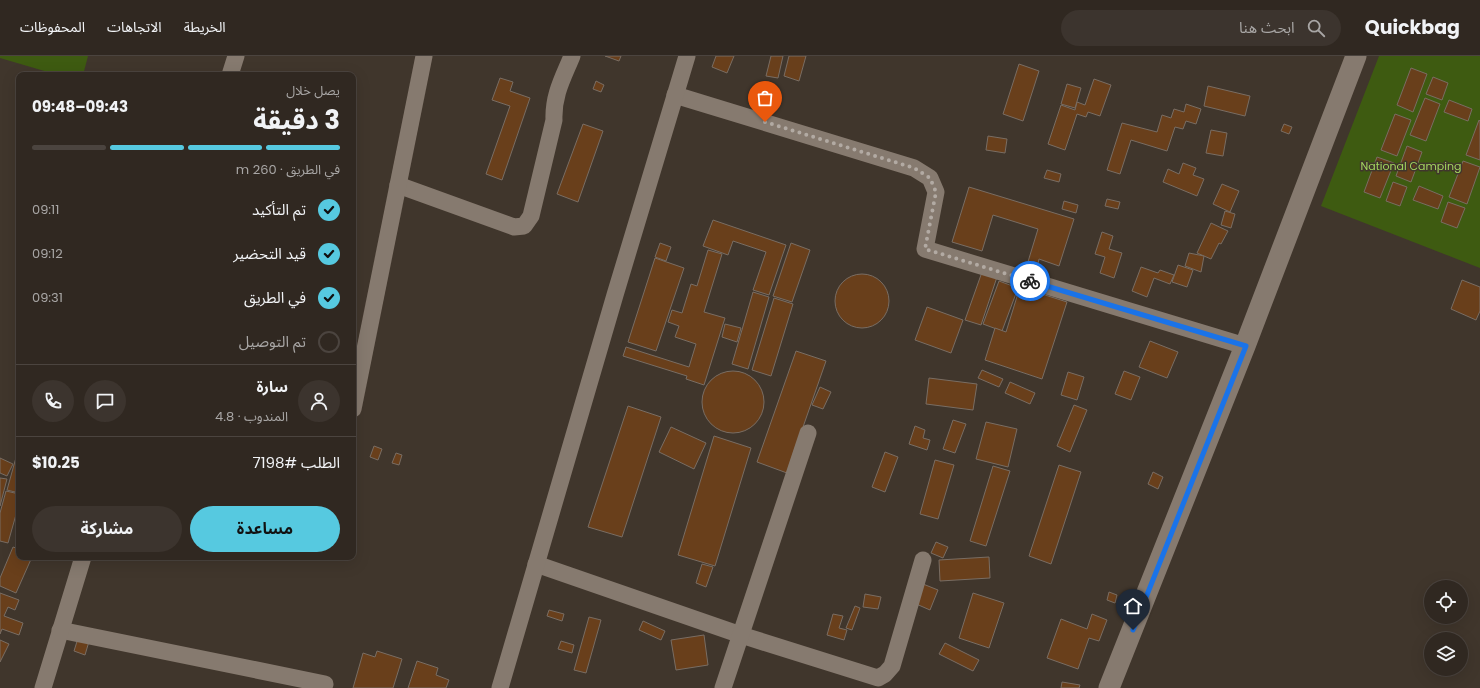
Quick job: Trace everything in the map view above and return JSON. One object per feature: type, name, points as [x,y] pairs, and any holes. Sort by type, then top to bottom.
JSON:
[{"type":"street","points":[[231,72],[236,56]]},
{"type":"street","points":[[356,395],[424,56]]},
{"type":"street","points":[[398,185],[514,227],[524,226],[531,216],[554,120],[554,106],[557,92],[572,56]]},
{"type":"street","points":[[500,688],[615,295],[687,56]]},
{"type":"street","points":[[1109,688],[1246,346],[1356,56]]},
{"type":"street","points":[[675,95],[914,168],[930,178],[936,192],[925,249],[1246,346]]},
{"type":"street","points":[[723,688],[808,434]]},
{"type":"street","points":[[43,688],[82,560]]},
{"type":"street","points":[[536,564],[741,636],[878,678],[885,674],[892,666],[923,560]]},
{"type":"street","points":[[60,630],[325,684]]},
{"type":"green space","points":[[0,56],[88,56],[84,72],[48,72],[0,58]]},
{"type":"green space","name":"National Camping","points":[[1379,56],[1480,56],[1480,268],[1321,206]]},
{"type":"building","points":[[605,56],[621,56],[619,61]]},
{"type":"building","points":[[716,56],[734,56],[727,73],[712,67]]},
{"type":"building","points":[[771,56],[783,56],[778,78],[766,76]]},
{"type":"building","points":[[789,56],[806,56],[799,81],[784,76]]},
{"type":"building","points":[[1019,64],[1039,71],[1023,121],[1003,114]]},
{"type":"building","points":[[1411,68],[1427,74],[1413,112],[1397,105]]},
{"type":"building","points":[[1433,77],[1448,83],[1442,100],[1426,94]]},
{"type":"building","points":[[500,78],[513,82],[510,91],[530,98],[502,180],[486,174],[510,106],[492,100]]},
{"type":"building","points":[[1094,79],[1111,85],[1100,116],[1088,112],[1086,117],[1077,114],[1065,150],[1048,144],[1061,105],[1075,110],[1077,102],[1085,105]]},
{"type":"building","points":[[596,81],[604,85],[601,92],[593,89]]},
{"type":"building","points":[[1067,84],[1081,88],[1075,108],[1061,104]]},
{"type":"building","points":[[1208,86],[1250,96],[1245,116],[1204,106]]},
{"type":"building","points":[[1425,98],[1440,104],[1426,141],[1410,135]]},
{"type":"building","points":[[1449,100],[1472,109],[1468,121],[1444,112]]},
{"type":"building","points":[[1186,104],[1201,109],[1196,124],[1186,121],[1183,129],[1175,127],[1167,151],[1131,140],[1120,174],[1107,170],[1122,123],[1157,132],[1162,115],[1171,118],[1174,109],[1184,112]]},
{"type":"building","points":[[1395,114],[1411,120],[1397,156],[1381,150]]},
{"type":"building","points":[[1479,120],[1480,121],[1480,160],[1466,155]]},
{"type":"building","points":[[583,124],[603,131],[578,202],[557,194]]},
{"type":"building","points":[[1284,124],[1292,127],[1289,134],[1281,131]]},
{"type":"building","points":[[1211,130],[1227,133],[1223,156],[1206,153]]},
{"type":"building","points":[[988,136],[1007,139],[1005,153],[986,150]]},
{"type":"building","points":[[1407,146],[1422,152],[1411,182],[1396,176]]},
{"type":"building","points":[[1377,157],[1394,163],[1380,198],[1364,192]]},
{"type":"building","points":[[1463,161],[1480,167],[1467,204],[1449,197]]},
{"type":"building","points":[[1183,163],[1196,168],[1193,175],[1204,179],[1197,196],[1163,182],[1168,169],[1179,174]]},
{"type":"building","points":[[1047,170],[1061,174],[1059,182],[1044,178]]},
{"type":"building","points":[[1393,182],[1407,187],[1400,206],[1386,201]]},
{"type":"building","points":[[1222,184],[1239,191],[1230,212],[1213,204]]},
{"type":"building","points":[[1419,186],[1443,196],[1438,209],[1413,200]]},
{"type":"building","points":[[969,187],[1074,219],[1059,266],[1039,259],[1037,268],[1027,265],[1038,229],[993,215],[982,251],[952,242]]},
{"type":"building","points":[[1107,199],[1120,202],[1118,209],[1105,206]]},
{"type":"building","points":[[1064,201],[1078,205],[1076,213],[1062,209]]},
{"type":"building","points":[[1448,202],[1465,208],[1457,228],[1441,222]]},
{"type":"building","points":[[1225,211],[1235,214],[1231,228],[1221,225]]},
{"type":"building","points":[[713,220],[786,245],[769,295],[753,290],[766,252],[733,241],[728,255],[703,246]]},
{"type":"building","points":[[1211,223],[1228,231],[1221,244],[1219,243],[1211,259],[1197,253]]},
{"type":"building","points":[[1102,232],[1113,236],[1109,249],[1122,253],[1114,278],[1100,273],[1105,257],[1095,254]]},
{"type":"building","points":[[660,243],[671,247],[666,261],[655,257]]},
{"type":"building","points":[[791,243],[810,250],[792,302],[773,296]]},
{"type":"building","points":[[708,250],[722,254],[704,312],[725,318],[704,385],[686,379],[687,376],[623,356],[626,347],[689,367],[696,344],[675,337],[679,326],[668,322],[672,310],[682,313],[691,284],[697,286]]},
{"type":"building","points":[[1189,253],[1204,256],[1201,272],[1185,266]]},
{"type":"building","points":[[655,258],[684,268],[656,351],[628,342]]},
{"type":"building","points":[[1178,265],[1193,270],[1187,287],[1172,282]]},
{"type":"building","points":[[1141,267],[1158,273],[1160,270],[1174,275],[1170,284],[1154,278],[1147,297],[1132,291]]},
{"type":"building","points":[[982,272],[997,277],[981,325],[965,320]]},
{"type":"building","points":[[857,274],[867,274],[877,278],[885,286],[889,296],[889,306],[885,316],[877,324],[867,328],[857,328],[847,324],[839,316],[835,306],[835,296],[839,286],[847,278]]},
{"type":"building","points":[[1462,280],[1480,287],[1480,311],[1476,320],[1451,309]]},
{"type":"building","points":[[999,281],[1018,288],[1002,331],[983,324]]},
{"type":"building","points":[[1020,287],[1067,302],[1042,379],[985,360],[995,328],[1006,332]]},
{"type":"building","points":[[753,292],[769,297],[748,369],[732,364]]},
{"type":"building","points":[[774,298],[793,304],[771,376],[752,370]]},
{"type":"building","points":[[927,307],[963,320],[951,353],[915,340]]},
{"type":"building","points":[[725,324],[741,328],[737,342],[722,337]]},
{"type":"building","points":[[1150,341],[1178,352],[1167,378],[1139,367]]},
{"type":"building","points":[[796,351],[826,361],[787,473],[757,462]]},
{"type":"building","points":[[982,370],[1003,379],[999,387],[978,378]]},
{"type":"building","points":[[727,371],[739,371],[755,380],[762,390],[764,402],[762,414],[755,424],[739,433],[727,433],[716,428],[707,419],[702,408],[702,396],[707,385],[716,376]]},
{"type":"building","points":[[1124,371],[1140,377],[1131,400],[1115,394]]},
{"type":"building","points":[[1068,372],[1084,377],[1077,400],[1061,395]]},
{"type":"building","points":[[929,378],[977,384],[973,410],[926,404]]},
{"type":"building","points":[[1010,382],[1035,393],[1030,404],[1005,393]]},
{"type":"building","points":[[820,387],[831,392],[823,409],[812,405]]},
{"type":"building","points":[[1074,405],[1087,410],[1070,452],[1057,446]]},
{"type":"building","points":[[628,406],[661,417],[622,537],[588,527]]},
{"type":"building","points":[[953,420],[966,424],[955,453],[943,449]]},
{"type":"building","points":[[986,422],[1017,429],[1008,467],[976,459]]},
{"type":"building","points":[[915,426],[925,430],[923,438],[930,440],[927,450],[909,444]]},
{"type":"building","points":[[671,427],[706,443],[694,469],[659,452]]},
{"type":"building","points":[[714,436],[751,448],[715,566],[678,555]]},
{"type":"building","points":[[374,446],[382,449],[378,460],[370,457]]},
{"type":"building","points":[[885,452],[898,457],[885,492],[872,487]]},
{"type":"building","points":[[396,453],[402,455],[399,465],[392,463]]},
{"type":"building","points":[[0,458],[13,464],[7,476],[0,473]]},
{"type":"building","points":[[16,458],[16,492],[7,490]]},
{"type":"building","points":[[935,460],[954,465],[938,519],[920,514]]},
{"type":"building","points":[[1059,465],[1081,472],[1051,564],[1029,556]]},
{"type":"building","points":[[993,466],[1010,471],[986,546],[970,541]]},
{"type":"building","points":[[1153,472],[1163,477],[1158,489],[1148,484]]},
{"type":"building","points":[[0,478],[7,479],[0,506]]},
{"type":"building","points":[[6,491],[16,493],[16,515],[8,543],[0,541],[0,513]]},
{"type":"building","points":[[936,542],[948,547],[943,558],[931,553]]},
{"type":"building","points":[[13,547],[16,548],[16,560],[31,560],[16,593],[0,586],[0,578]]},
{"type":"building","points":[[989,557],[990,578],[940,581],[939,560]]},
{"type":"building","points":[[702,564],[713,567],[706,587],[696,583]]},
{"type":"building","points":[[923,584],[938,590],[930,610],[914,603]]},
{"type":"building","points":[[1109,592],[1117,595],[1115,603],[1107,600]]},
{"type":"building","points":[[0,593],[19,600],[15,610],[8,607],[4,616],[23,623],[19,635],[2,629],[0,634]]},
{"type":"building","points":[[973,593],[1004,603],[989,648],[959,638]]},
{"type":"building","points":[[865,594],[881,597],[878,609],[863,607]]},
{"type":"building","points":[[855,606],[860,608],[852,630],[846,628]]},
{"type":"building","points":[[549,610],[564,614],[562,621],[547,616]]},
{"type":"building","points":[[833,614],[843,616],[839,628],[847,630],[844,640],[827,635]]},
{"type":"building","points":[[1092,614],[1107,620],[1099,641],[1089,638],[1078,669],[1047,658],[1061,619],[1087,629]]},
{"type":"building","points":[[589,617],[601,620],[586,673],[574,670]]},
{"type":"building","points":[[643,621],[665,631],[661,640],[639,630]]},
{"type":"building","points":[[79,635],[90,638],[85,655],[74,651]]},
{"type":"building","points":[[704,635],[708,665],[676,670],[671,640]]},
{"type":"building","points":[[0,640],[9,644],[0,662]]},
{"type":"building","points":[[561,641],[574,645],[572,653],[558,649]]},
{"type":"building","points":[[945,643],[979,660],[973,671],[939,654]]},
{"type":"building","points":[[377,651],[402,659],[393,688],[353,688],[363,653],[375,657]]},
{"type":"building","points":[[417,661],[438,668],[436,675],[449,680],[446,688],[408,688]]},
{"type":"building","points":[[1062,682],[1080,685],[1079,688],[1061,688]]},
{"type":"way so far","points":[[765,122],[914,168],[930,178],[936,192],[925,249],[1030,281]]},
{"type":"route","points":[[1030,281],[1246,346],[1204,447],[1133,630]]}]
